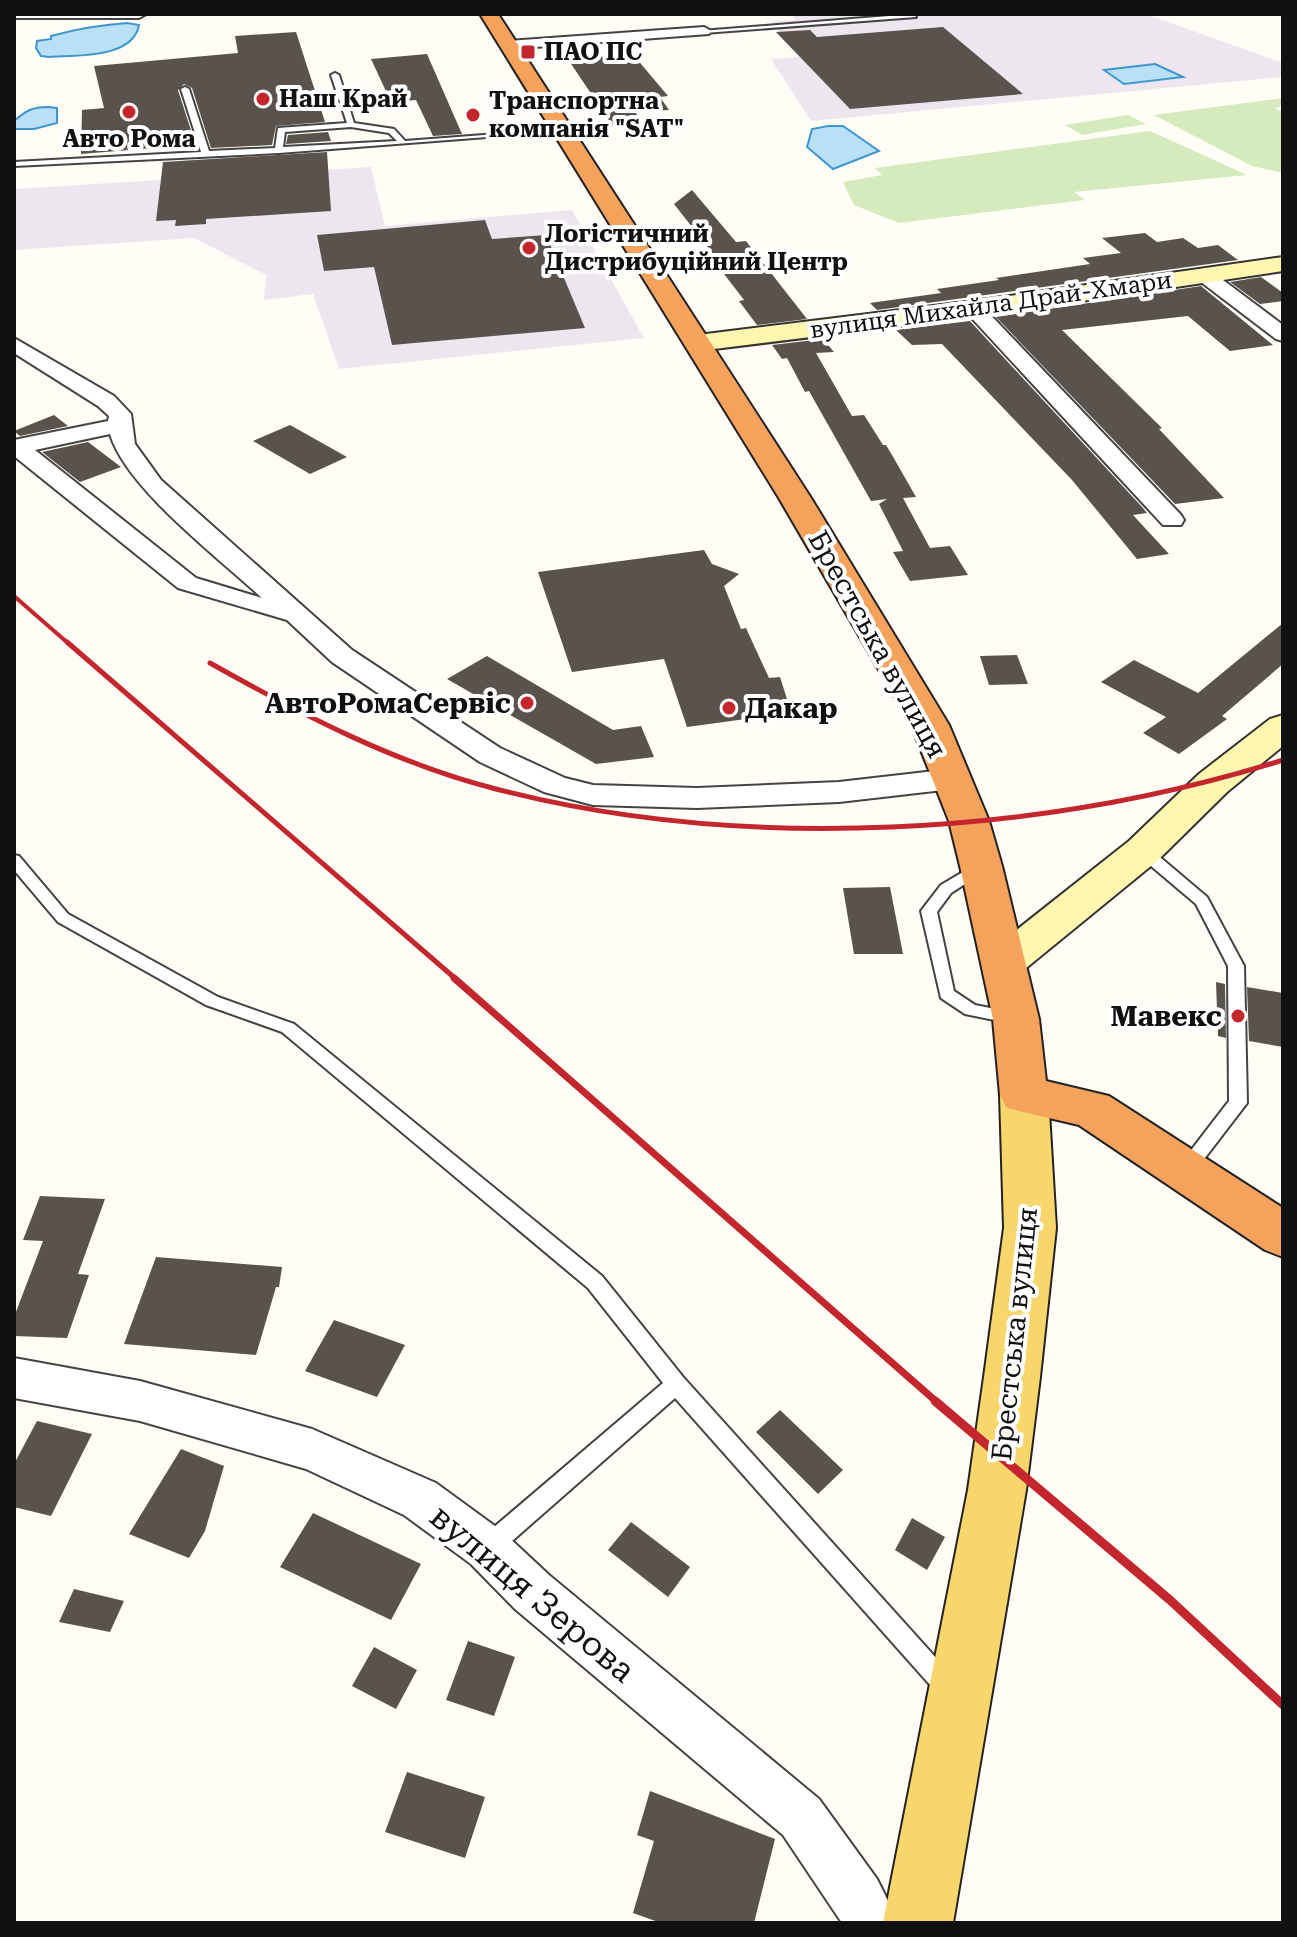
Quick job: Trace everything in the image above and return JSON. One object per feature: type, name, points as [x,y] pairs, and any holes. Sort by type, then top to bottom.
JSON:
[{"type":"highway","name":"Брестська вулиця","points":[[489,14],[698,343],[930,725],[969,821],[981,866],[1016,1019],[1024,1095]]},
{"type":"highway","points":[[1024,1095],[1092,1109],[1283,1235]]},
{"type":"main road","name":"вулиця Михайла Драй-Хмари","points":[[698,343],[974,309],[1283,264]]},
{"type":"main road","points":[[1005,962],[1143,851],[1213,783],[1283,727]]},
{"type":"main road","name":"Брестська вулиця","points":[[918,1923],[997,1490],[1030,1228],[1024,1095]]},
{"type":"street","points":[[16,14],[139,14]]},
{"type":"street","points":[[687,14],[704,31]]},
{"type":"street","points":[[508,45],[704,31]]},
{"type":"street","points":[[1204,275],[1283,335]]},
{"type":"street","points":[[974,309],[1172,520]]},
{"type":"street","points":[[14,344],[106,401],[120,414],[118,426],[132,461],[153,485],[297,617],[375,681],[525,774],[593,795],[697,798],[772,796],[952,779]]},
{"type":"street","points":[[16,447],[118,426]]},
{"type":"street","points":[[16,447],[187,583],[297,617]]},
{"type":"street","name":"вулиця Зерова","points":[[14,1378],[140,1401],[312,1450],[420,1499],[487,1548],[532,1592],[801,1817],[872,1923]]},
{"type":"lane","points":[[704,31],[914,16]]},
{"type":"lane","points":[[335,75],[351,125]]},
{"type":"lane","points":[[185,89],[206,154]]},
{"type":"lane","points":[[279,151],[281,130],[351,125],[391,131],[403,143]]},
{"type":"lane","points":[[14,164],[279,151],[563,131]]},
{"type":"lane","points":[[1143,851],[1202,901],[1236,966],[1238,1103],[1185,1171]]},
{"type":"lane","points":[[14,860],[63,918],[212,1001],[288,1028],[595,1282],[676,1384],[957,1697]]},
{"type":"lane","points":[[981,866],[946,889],[929,911],[947,994],[971,1010],[1016,1019]]},
{"type":"lane","points":[[487,1548],[676,1384]]},
{"type":"shaded area","points":[[791,14],[1146,14],[1283,63],[1283,77],[811,121],[771,59],[799,57],[776,32],[779,31],[771,21],[795,20]]},
{"type":"shaded area","points":[[371,167],[385,226],[572,210],[644,338],[339,369],[313,294],[264,300],[266,275],[194,238],[14,250],[14,189]]},
{"type":"green space","points":[[1283,98],[1283,106],[1275,108],[1283,112],[1283,173],[1252,166],[1154,115]]},
{"type":"green space","points":[[1128,115],[1146,124],[1082,135],[1065,125]]},
{"type":"green space","points":[[1150,131],[1247,175],[1074,192],[1085,200],[899,223],[854,205],[843,182],[882,175],[875,168]]},
{"type":"water","points":[[127,23],[139,25],[134,36],[115,50],[49,57],[41,56],[36,48],[37,41],[51,39],[51,36]]},
{"type":"water","points":[[1155,64],[1183,77],[1124,84],[1104,70]]},
{"type":"water","points":[[57,108],[57,123],[34,129],[14,129],[14,121],[26,112]]},
{"type":"water","points":[[843,126],[879,151],[833,169],[807,147],[812,129]]},
{"type":"building","points":[[943,27],[1023,94],[850,109],[776,32],[810,30],[817,37]]},
{"type":"building","points":[[296,32],[325,122],[276,126],[272,145],[211,148],[192,88],[184,84],[178,90],[197,149],[164,151],[165,147],[81,154],[82,110],[104,108],[94,66],[238,53],[235,36]]},
{"type":"building","points":[[595,47],[605,60],[636,58],[668,96],[660,97],[669,110],[635,112],[646,127],[615,129],[561,49]]},
{"type":"building","points":[[427,54],[462,134],[433,136],[416,100],[391,102],[371,59]]},
{"type":"building","points":[[328,132],[331,141],[286,144],[288,135]]},
{"type":"building","points":[[327,152],[331,211],[206,219],[206,224],[175,226],[176,220],[156,221],[163,162]]},
{"type":"building","points":[[692,190],[736,242],[746,241],[807,319],[757,325],[739,301],[744,300],[721,270],[725,269],[674,204]]},
{"type":"building","points":[[485,220],[492,239],[546,235],[585,328],[392,345],[374,267],[324,271],[317,235]]},
{"type":"building","points":[[1145,233],[1157,242],[1183,238],[1198,248],[1218,245],[1238,260],[877,310],[870,303],[941,293],[937,289],[999,280],[996,278],[1090,264],[1083,258],[1121,253],[1102,238]]},
{"type":"building","points":[[1261,277],[1283,293],[1283,301],[1260,304],[1230,282]]},
{"type":"building","points":[[1201,286],[1273,345],[1230,351],[1188,316],[1062,330],[1162,428],[1159,429],[1224,498],[1175,504],[996,317]]},
{"type":"building","points":[[970,321],[1143,508],[1147,513],[1133,515],[1169,554],[1137,559],[1072,480],[942,344],[912,345],[896,330]]},
{"type":"building","points":[[823,339],[834,352],[816,353],[852,416],[864,415],[892,455],[916,497],[903,498],[930,548],[950,546],[968,575],[910,581],[893,552],[903,551],[879,504],[887,499],[871,501],[809,391],[805,392],[787,358],[782,359],[772,345]]},
{"type":"building","points":[[54,415],[68,426],[20,436],[14,431]]},
{"type":"building","points":[[290,425],[347,457],[310,474],[253,441]]},
{"type":"building","points":[[88,442],[121,467],[80,482],[42,452]]},
{"type":"building","points":[[704,550],[712,564],[739,574],[724,586],[741,629],[746,628],[769,678],[780,677],[787,699],[768,716],[687,727],[664,659],[572,672],[538,572]]},
{"type":"building","points":[[1283,623],[1283,664],[1222,716],[1227,719],[1179,754],[1143,733],[1166,717],[1101,682],[1134,660],[1198,693]]},
{"type":"building","points":[[1017,655],[1028,684],[989,685],[980,656]]},
{"type":"building","name":"АвтоРомаСервіс","points":[[487,656],[613,730],[641,726],[654,757],[596,764],[447,679]]},
{"type":"building","points":[[890,887],[903,954],[854,954],[843,888]]},
{"type":"building","points":[[1216,982],[1225,984],[1226,1038],[1218,1036]]},
{"type":"building","points":[[1247,987],[1283,993],[1283,1047],[1249,1041]]},
{"type":"building","points":[[40,1196],[105,1199],[78,1274],[89,1275],[67,1338],[14,1336],[14,1317],[43,1241],[23,1240]]},
{"type":"building","points":[[156,1257],[282,1267],[279,1287],[276,1287],[256,1355],[124,1344]]},
{"type":"building","points":[[334,1320],[405,1345],[377,1397],[305,1371]]},
{"type":"building","points":[[780,1410],[843,1470],[818,1494],[756,1432]]},
{"type":"building","points":[[37,1421],[92,1434],[51,1516],[14,1507],[14,1464]]},
{"type":"building","points":[[181,1449],[224,1466],[205,1531],[189,1558],[129,1534]]},
{"type":"building","points":[[313,1513],[421,1564],[391,1620],[280,1567]]},
{"type":"building","points":[[912,1518],[945,1537],[927,1570],[895,1550]]},
{"type":"building","points":[[631,1522],[690,1567],[668,1597],[608,1550]]},
{"type":"building","points":[[74,1589],[124,1601],[110,1632],[59,1622]]},
{"type":"building","points":[[468,1641],[515,1657],[494,1716],[446,1700]]},
{"type":"building","points":[[374,1647],[417,1670],[396,1709],[352,1686]]},
{"type":"building","points":[[407,1772],[485,1797],[465,1858],[385,1832]]},
{"type":"building","points":[[650,1791],[775,1839],[754,1923],[661,1923],[633,1913],[654,1841],[637,1835]]},
{"type":"railway","points":[[14,596],[69,644]]},
{"type":"railway","points":[[67,642],[457,980]]},
{"type":"railway","points":[[210,663],[279,701],[421,766],[496,789],[591,809],[689,822],[790,828],[891,827],[993,819],[1093,806],[1190,786],[1283,760]]},
{"type":"railway","points":[[454,978],[938,1403]]},
{"type":"railway","points":[[935,1401],[1170,1600],[1283,1705]]},
{"type":"place","name":"ПАО ПС","points":[[528,52]]},
{"type":"place","name":"Наш Край","points":[[263,99]]},
{"type":"place","name":"Авто Рома","points":[[129,112]]},
{"type":"place","name":"Транспортна компанія \"SAT\"","points":[[473,115]]},
{"type":"place","name":"Логістичний Дистрибуційний Центр","points":[[529,248]]},
{"type":"place","name":"АвтоРомаСервіс","points":[[527,703]]},
{"type":"place","name":"Дакар","points":[[729,708]]},
{"type":"place","name":"Мавекс","points":[[1238,1016]]}]
